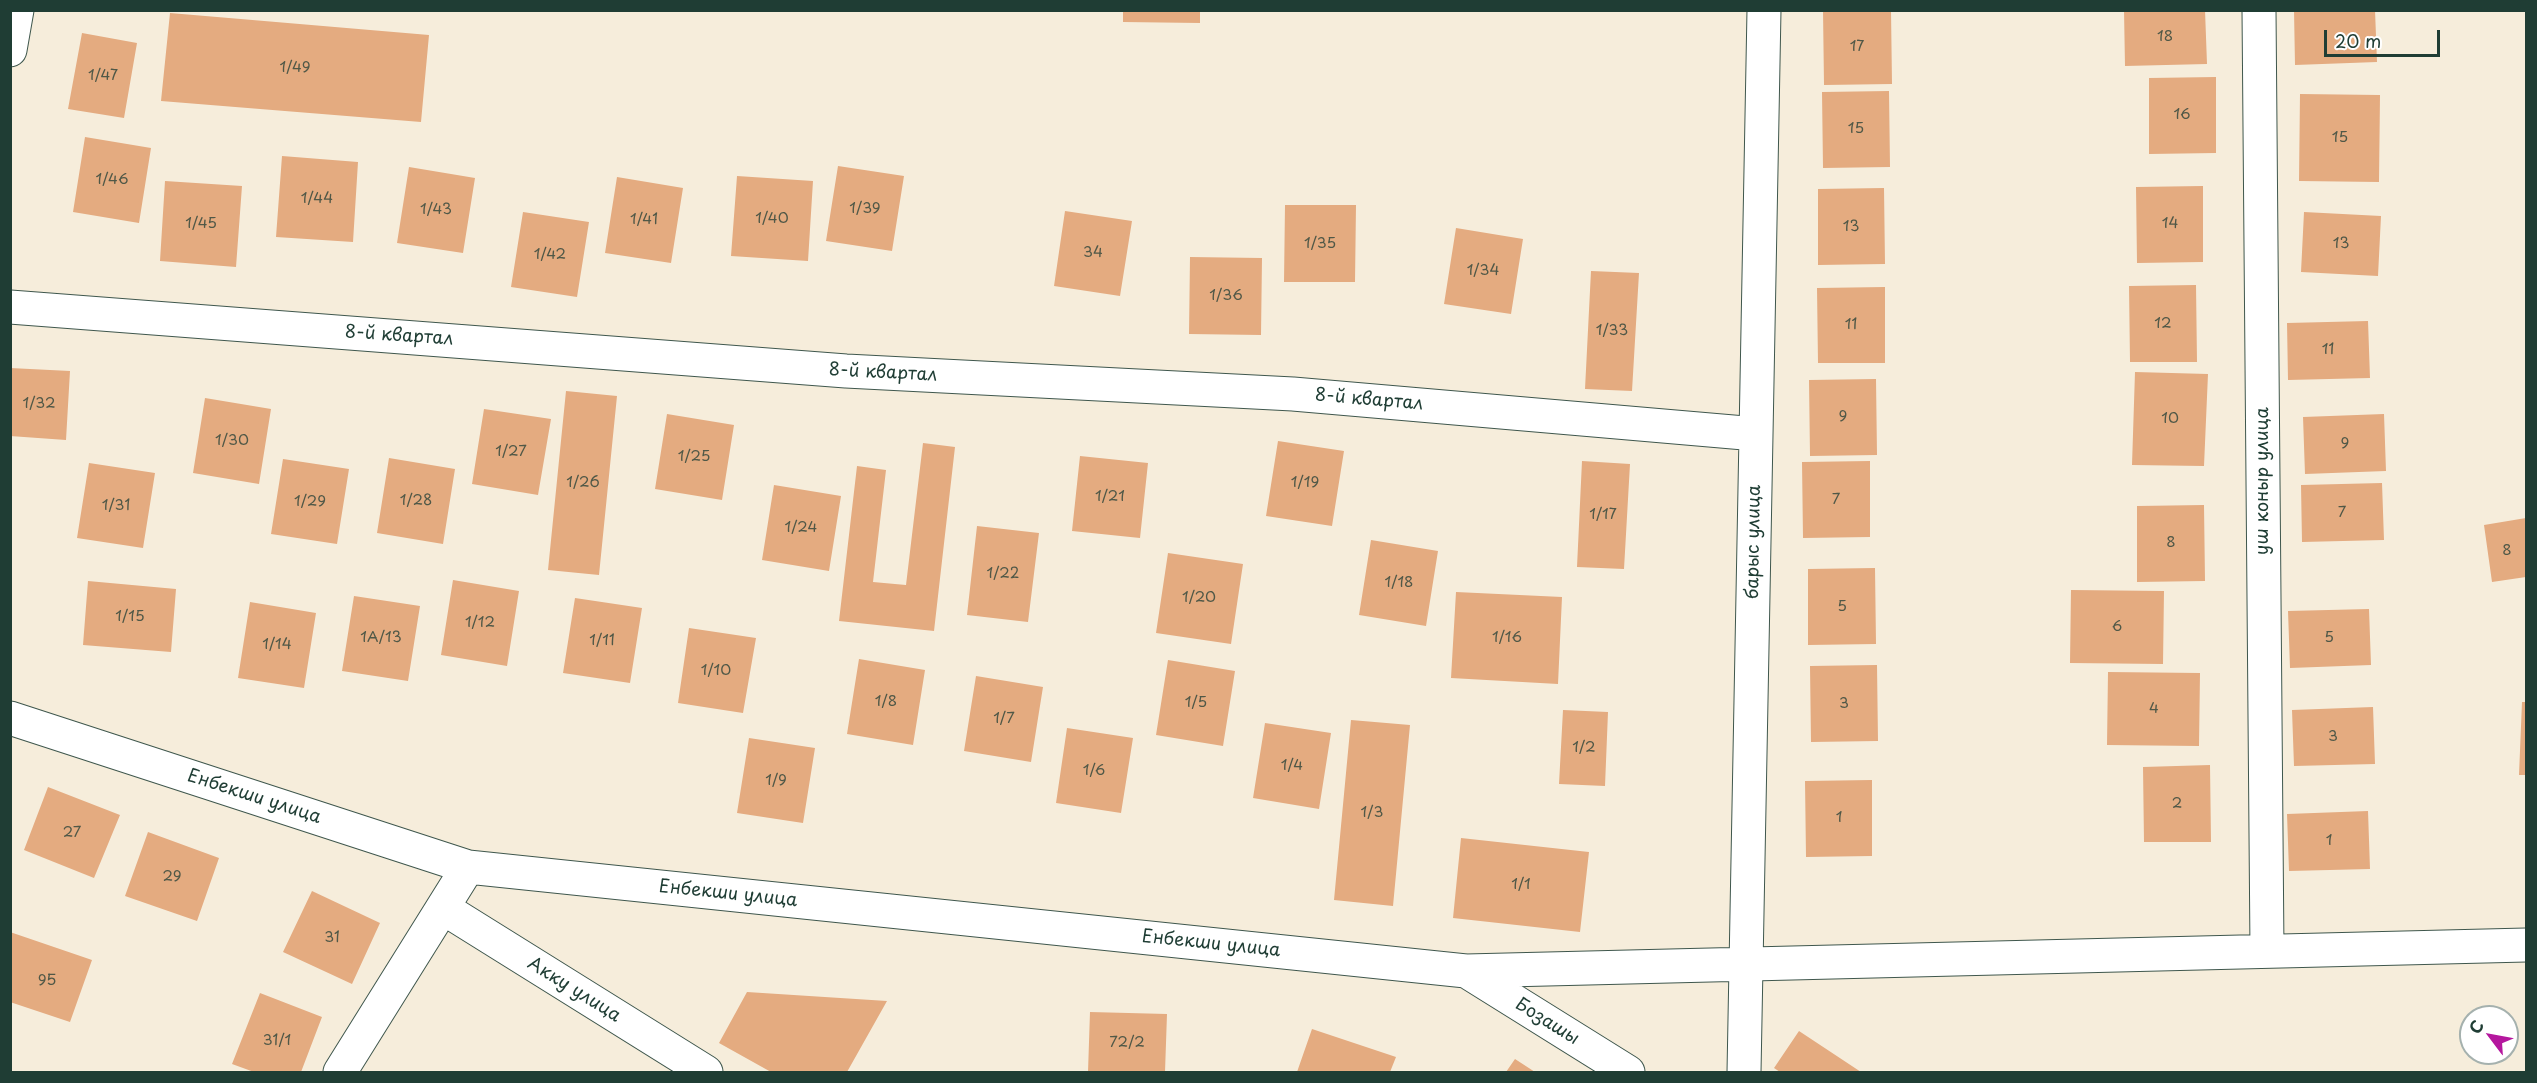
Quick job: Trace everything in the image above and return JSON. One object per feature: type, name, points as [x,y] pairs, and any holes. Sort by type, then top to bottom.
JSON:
[{"type":"street","points":[[10,50],[17,10]]},
{"type":"street","name":"барыс улица","points":[[1744,1072],[1764,10]]},
{"type":"street","name":"уш коныр улица","points":[[2259,10],[2267,951]]},
{"type":"street","name":"8-й квартал","points":[[10,307],[846,371],[1293,394],[1756,434]]},
{"type":"street","name":"Енбекши улица","points":[[10,718],[468,867],[1466,970],[2526,945]]},
{"type":"street","points":[[340,1072],[468,867]]},
{"type":"street","name":"Акку улица","points":[[443,908],[706,1072]]},
{"type":"street","name":"Бозашы","points":[[1466,970],[1628,1072]]},
{"type":"building","points":[[1123,10],[1200,10],[1200,23],[1123,22]]},
{"type":"building","points":[[1823,10],[1891,10],[1892,84],[1824,85]]},
{"type":"building","points":[[2124,10],[2205,10],[2207,64],[2125,66]]},
{"type":"building","points":[[2294,10],[2375,10],[2377,62],[2295,65]]},
{"type":"building","points":[[170,13],[429,35],[421,122],[161,101]]},
{"type":"building","points":[[82,33],[137,43],[124,118],[68,109]]},
{"type":"building","points":[[2216,77],[2216,153],[2149,154],[2149,78]]},
{"type":"building","points":[[1889,91],[1890,167],[1823,168],[1822,92]]},
{"type":"building","points":[[2300,94],[2380,95],[2379,182],[2299,181]]},
{"type":"building","points":[[85,137],[151,148],[139,223],[73,212]]},
{"type":"building","points":[[282,156],[358,162],[353,242],[276,237]]},
{"type":"building","points":[[838,166],[904,176],[892,251],[826,241]]},
{"type":"building","points":[[409,167],[475,178],[463,253],[397,243]]},
{"type":"building","points":[[737,176],[813,181],[808,261],[731,256]]},
{"type":"building","points":[[617,177],[683,188],[671,263],[605,253]]},
{"type":"building","points":[[165,181],[242,186],[236,267],[160,261]]},
{"type":"building","points":[[2203,186],[2203,262],[2137,263],[2136,187]]},
{"type":"building","points":[[1884,188],[1885,264],[1818,265],[1818,189]]},
{"type":"building","points":[[1285,205],[1356,205],[1355,282],[1284,282]]},
{"type":"building","points":[[1065,211],[1132,221],[1120,296],[1054,286]]},
{"type":"building","points":[[523,212],[589,222],[577,297],[511,287]]},
{"type":"building","points":[[2304,212],[2381,216],[2378,276],[2301,272]]},
{"type":"building","points":[[1456,228],[1523,239],[1511,314],[1444,304]]},
{"type":"building","points":[[1190,257],[1262,258],[1261,335],[1189,334]]},
{"type":"building","points":[[1591,271],[1639,273],[1632,391],[1585,389]]},
{"type":"building","points":[[2196,285],[2197,362],[2130,362],[2129,286]]},
{"type":"building","points":[[1885,287],[1885,363],[1818,363],[1817,288]]},
{"type":"building","points":[[2368,321],[2370,378],[2288,380],[2287,323]]},
{"type":"building","points":[[10,368],[70,371],[66,440],[10,436]]},
{"type":"building","points":[[2135,372],[2208,374],[2204,466],[2132,465]]},
{"type":"building","points":[[1876,379],[1877,455],[1810,456],[1809,380]]},
{"type":"building","points":[[566,391],[617,396],[599,575],[548,570]]},
{"type":"building","points":[[205,398],[271,409],[259,484],[193,473]]},
{"type":"building","points":[[484,409],[551,419],[538,495],[472,484]]},
{"type":"building","points":[[667,414],[734,425],[722,500],[655,489]]},
{"type":"building","points":[[2384,414],[2386,471],[2305,474],[2303,417]]},
{"type":"building","points":[[1278,441],[1344,451],[1332,526],[1266,516]]},
{"type":"building","points":[[923,443],[955,447],[934,631],[839,621],[857,466],[886,470],[873,582],[906,585]]},
{"type":"building","points":[[1080,456],[1148,463],[1140,538],[1072,531]]},
{"type":"building","points":[[389,458],[455,469],[443,544],[377,533]]},
{"type":"building","points":[[283,459],[349,469],[337,544],[271,534]]},
{"type":"building","points":[[1582,461],[1630,464],[1624,569],[1577,567]]},
{"type":"building","points":[[1870,461],[1870,537],[1803,538],[1802,462]]},
{"type":"building","points":[[89,463],[155,473],[143,548],[77,538]]},
{"type":"building","points":[[2382,483],[2384,540],[2302,542],[2301,485]]},
{"type":"building","points":[[774,485],[841,496],[829,571],[762,560]]},
{"type":"building","points":[[2204,505],[2205,581],[2137,582],[2137,506]]},
{"type":"building","points":[[2526,518],[2526,577],[2492,582],[2484,525]]},
{"type":"building","points":[[977,526],[1039,533],[1028,622],[967,615]]},
{"type":"building","points":[[1371,540],[1438,551],[1426,626],[1359,615]]},
{"type":"building","points":[[1168,553],[1243,564],[1231,644],[1156,633]]},
{"type":"building","points":[[1875,568],[1876,644],[1808,645],[1808,569]]},
{"type":"building","points":[[453,580],[519,591],[507,666],[441,655]]},
{"type":"building","points":[[88,581],[176,589],[171,652],[83,645]]},
{"type":"building","points":[[2071,590],[2164,591],[2163,664],[2070,663]]},
{"type":"building","points":[[1456,592],[1562,597],[1558,684],[1451,678]]},
{"type":"building","points":[[354,596],[420,606],[408,681],[342,671]]},
{"type":"building","points":[[575,598],[642,608],[630,683],[563,673]]},
{"type":"building","points":[[250,602],[316,613],[304,688],[238,678]]},
{"type":"building","points":[[2369,609],[2371,665],[2290,668],[2288,611]]},
{"type":"building","points":[[689,628],[756,638],[743,713],[678,703]]},
{"type":"building","points":[[859,659],[925,670],[913,745],[847,734]]},
{"type":"building","points":[[1168,660],[1235,671],[1223,746],[1156,735]]},
{"type":"building","points":[[1877,665],[1878,741],[1811,742],[1810,666]]},
{"type":"building","points":[[2108,672],[2200,673],[2199,746],[2107,745]]},
{"type":"building","points":[[976,676],[1043,687],[1031,762],[964,751]]},
{"type":"building","points":[[2522,702],[2526,702],[2526,775],[2519,775]]},
{"type":"building","points":[[2373,707],[2375,764],[2294,766],[2292,710]]},
{"type":"building","points":[[1563,710],[1608,712],[1605,786],[1559,784]]},
{"type":"building","points":[[1351,720],[1410,725],[1393,906],[1334,900]]},
{"type":"building","points":[[1265,723],[1331,733],[1319,809],[1253,798]]},
{"type":"building","points":[[1067,728],[1133,738],[1121,813],[1056,803]]},
{"type":"building","points":[[749,738],[815,748],[803,823],[737,813]]},
{"type":"building","points":[[2210,765],[2211,842],[2144,842],[2143,767]]},
{"type":"building","points":[[1872,780],[1872,856],[1806,857],[1805,781]]},
{"type":"building","points":[[48,787],[120,815],[94,878],[24,850]]},
{"type":"building","points":[[2368,811],[2370,869],[2289,871],[2287,814]]},
{"type":"building","points":[[148,832],[219,858],[197,921],[125,896]]},
{"type":"building","points":[[1461,838],[1589,852],[1580,932],[1453,918]]},
{"type":"building","points":[[312,891],[380,923],[352,984],[283,952]]},
{"type":"building","points":[[10,932],[92,960],[70,1022],[10,1002]]},
{"type":"building","points":[[747,992],[887,1001],[847,1072],[771,1072],[719,1043]]},
{"type":"building","points":[[260,993],[322,1017],[301,1072],[254,1072],[232,1064]]},
{"type":"building","points":[[1090,1012],[1167,1014],[1165,1072],[1088,1072]]},
{"type":"building","points":[[1312,1029],[1396,1057],[1390,1072],[1297,1072]]},
{"type":"building","points":[[1799,1031],[1861,1072],[1780,1072],[1774,1068]]},
{"type":"building","points":[[1515,1059],[1535,1072],[1506,1072]]}]
